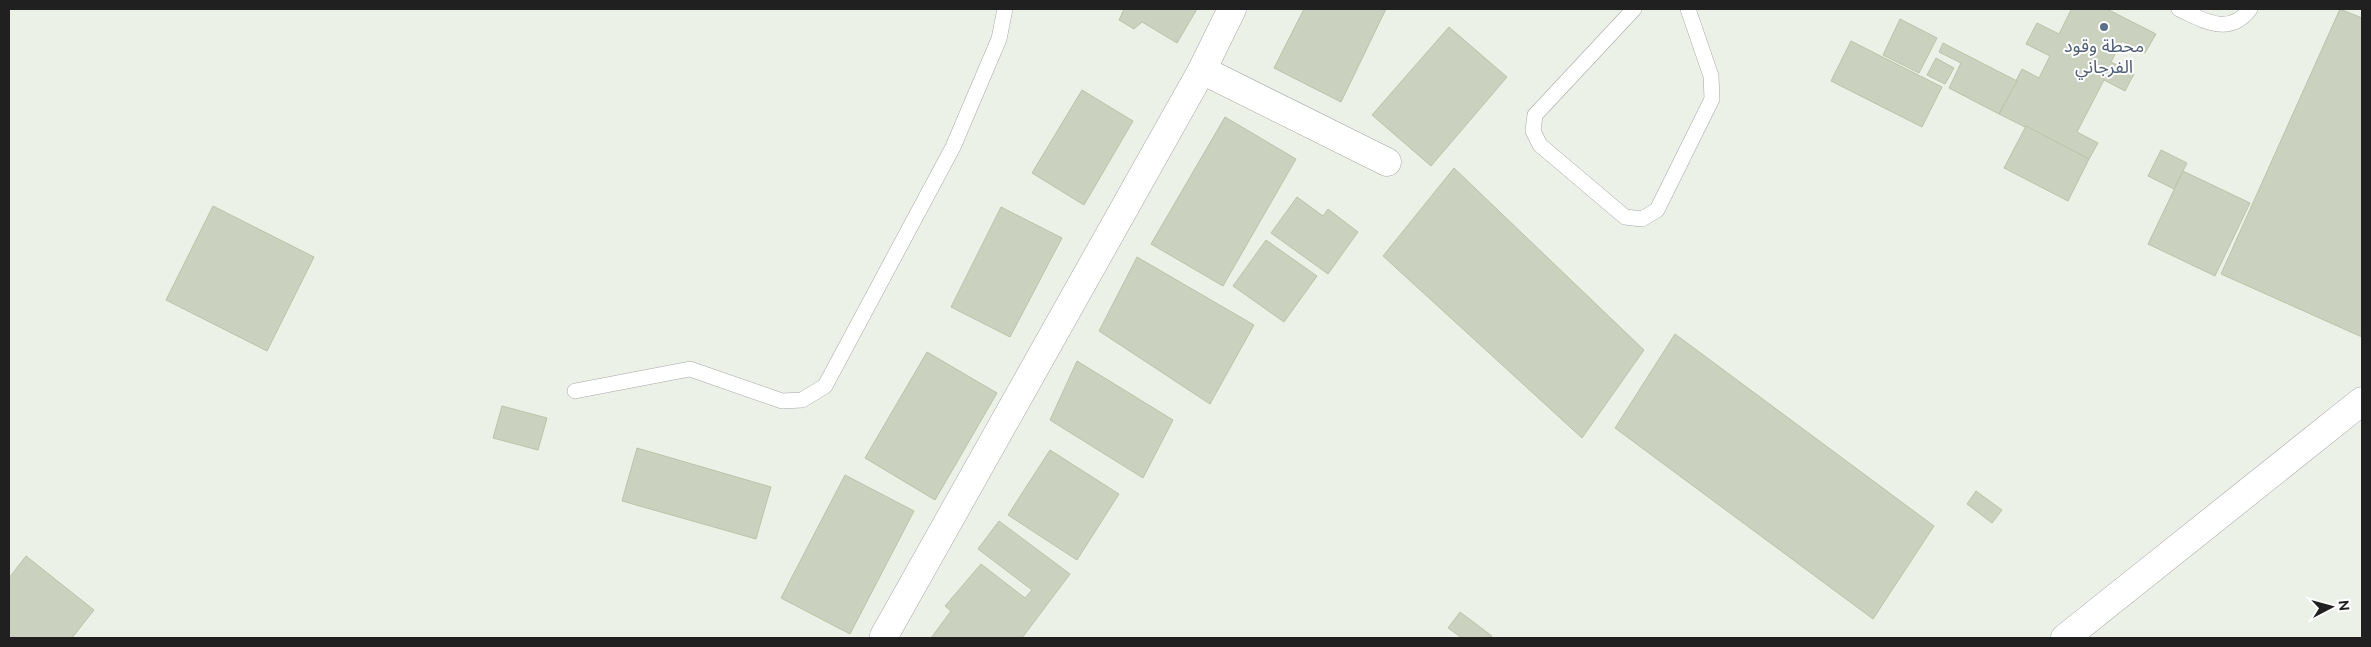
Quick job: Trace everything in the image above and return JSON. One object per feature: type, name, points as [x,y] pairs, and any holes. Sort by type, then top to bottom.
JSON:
[{"type":"street","points":[[884,636],[1202,70],[1232,9]]},
{"type":"street","points":[[1202,70],[1387,162]]},
{"type":"street","points":[[2065,638],[2362,400]]},
{"type":"lane","points":[[574,391],[690,368],[782,401],[802,400],[826,386],[953,147],[999,39],[1005,9]]},
{"type":"lane","points":[[1634,9],[1535,115],[1533,131],[1540,145],[1625,217],[1642,219],[1656,210],[1712,99],[1711,76],[1688,9]]},
{"type":"lane","points":[[2179,9],[2211,24],[2228,24],[2245,15],[2250,9]]},
{"type":"building","points":[[1124,9],[1197,9],[1177,43],[1142,22],[1134,29],[1119,20]]},
{"type":"building","points":[[1304,9],[1386,9],[1341,102],[1274,68]]},
{"type":"building","points":[[2068,9],[2107,9],[2156,34],[2145,53],[2122,41],[2111,62],[2134,74],[2125,91],[2104,80],[2077,132],[2098,143],[2089,159],[1999,114],[2022,69],[2039,78],[2050,56],[2026,44],[2037,23],[2059,34],[2071,10]]},
{"type":"building","points":[[2340,9],[2362,18],[2362,337],[2221,274]]},
{"type":"building","points":[[1900,19],[1937,38],[1919,73],[1883,55]]},
{"type":"building","points":[[1449,27],[1507,77],[1431,166],[1372,115]]},
{"type":"building","points":[[1851,41],[1942,87],[1922,127],[1831,81]]},
{"type":"building","points":[[1943,43],[2017,81],[1999,114],[1949,88],[1961,63],[1939,52]]},
{"type":"building","points":[[1936,58],[1954,68],[1945,84],[1927,75]]},
{"type":"building","points":[[1082,90],[1133,121],[1084,205],[1032,173]]},
{"type":"building","points":[[1225,117],[1296,159],[1223,286],[1151,244]]},
{"type":"building","points":[[2026,126],[2089,159],[2068,201],[2004,168]]},
{"type":"building","points":[[2161,150],[2187,163],[2174,189],[2148,176]]},
{"type":"building","points":[[1454,168],[1644,350],[1582,438],[1383,256]]},
{"type":"building","points":[[2183,171],[2250,203],[2215,276],[2148,244]]},
{"type":"building","points":[[1297,197],[1323,216],[1328,209],[1358,232],[1328,274],[1271,233]]},
{"type":"building","points":[[213,206],[314,257],[267,351],[166,300]]},
{"type":"building","points":[[1001,207],[1062,238],[1010,337],[951,307]]},
{"type":"building","points":[[1266,240],[1317,276],[1284,322],[1233,286]]},
{"type":"building","points":[[1137,257],[1254,325],[1210,404],[1099,331]]},
{"type":"building","points":[[1675,334],[1934,526],[1873,619],[1615,428]]},
{"type":"building","points":[[927,352],[997,393],[935,500],[865,458]]},
{"type":"building","points":[[1077,361],[1173,420],[1143,478],[1050,420]]},
{"type":"building","points":[[502,406],[547,418],[538,450],[493,438]]},
{"type":"building","points":[[637,448],[771,487],[756,539],[622,501]]},
{"type":"building","points":[[1050,450],[1119,494],[1077,560],[1008,515]]},
{"type":"building","points":[[845,475],[914,511],[850,634],[781,598]]},
{"type":"building","points":[[1976,491],[2002,510],[1992,523],[1967,504]]},
{"type":"building","points":[[999,521],[1070,574],[1022,638],[931,638],[951,611],[945,606],[981,564],[1025,598],[1032,590],[978,549]]},
{"type":"building","points":[[26,556],[94,610],[72,638],[9,638],[9,578]]},
{"type":"building","points":[[1460,612],[1492,636],[1490,638],[1462,638],[1448,628]]},
{"type":"place","name":"محطة وقود الفرجاني","points":[[2104,27]]}]
